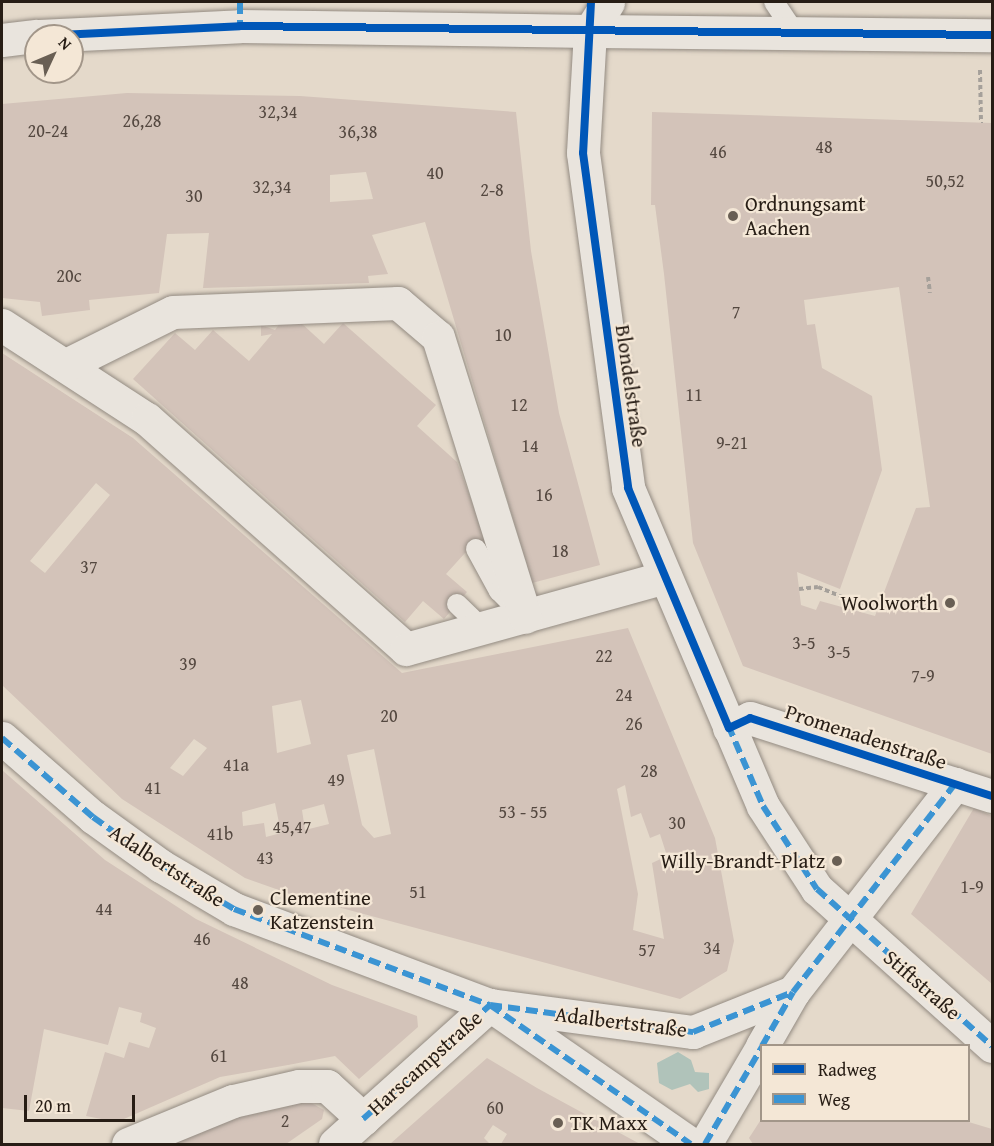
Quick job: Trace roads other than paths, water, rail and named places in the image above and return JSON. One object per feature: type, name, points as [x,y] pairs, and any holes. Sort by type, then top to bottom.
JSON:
[{"type":"street","points":[[591,16],[608,2]]},
{"type":"street","points":[[84,31],[240,14],[591,16],[792,30],[986,35]]},
{"type":"street","name":"Blondelstraße","points":[[591,16],[583,153],[608,363],[628,488],[729,728]]},
{"type":"street","points":[[2,40],[24,38]]},
{"type":"street","points":[[66,365],[173,312],[398,303],[438,337],[525,617]]},
{"type":"street","points":[[2,325],[147,419],[406,649],[665,577]]},
{"type":"street","name":"Promenadenstraße","points":[[729,728],[750,718],[993,796]]},
{"type":"street","points":[[729,728],[763,806],[817,889],[851,923]]},
{"type":"street","name":"Adalbertstraße","points":[[2,738],[93,817],[234,909],[490,1005],[693,1032],[793,992]]},
{"type":"street","points":[[763,1044],[793,992],[851,923],[955,784]]},
{"type":"street","name":"Stiftstraße","points":[[851,923],[993,1046]]},
{"type":"street","name":"Adalbertstraße","points":[[490,1005],[691,1144]]},
{"type":"street","name":"Harscampstraße","points":[[334,1144],[490,1005]]},
{"type":"street","points":[[705,1144],[760,1049]]},
{"type":"street","points":[[128,1144],[233,1101],[299,1086],[327,1086],[363,1119]]},
{"type":"lane","points":[[774,2],[792,30]]},
{"type":"lane","points":[[476,549],[499,591],[525,617]]},
{"type":"lane","points":[[456,604],[483,629]]},
{"type":"place","name":"Ordnungsamt Aachen","points":[[733,216]]},
{"type":"place","name":"Woolworth","points":[[950,603]]},
{"type":"place","name":"Willy-Brandt-Platz","points":[[837,861]]},
{"type":"place","name":"Clementine Katzenstein","points":[[258,910]]},
{"type":"place","name":"TK Maxx","points":[[558,1123]]}]
